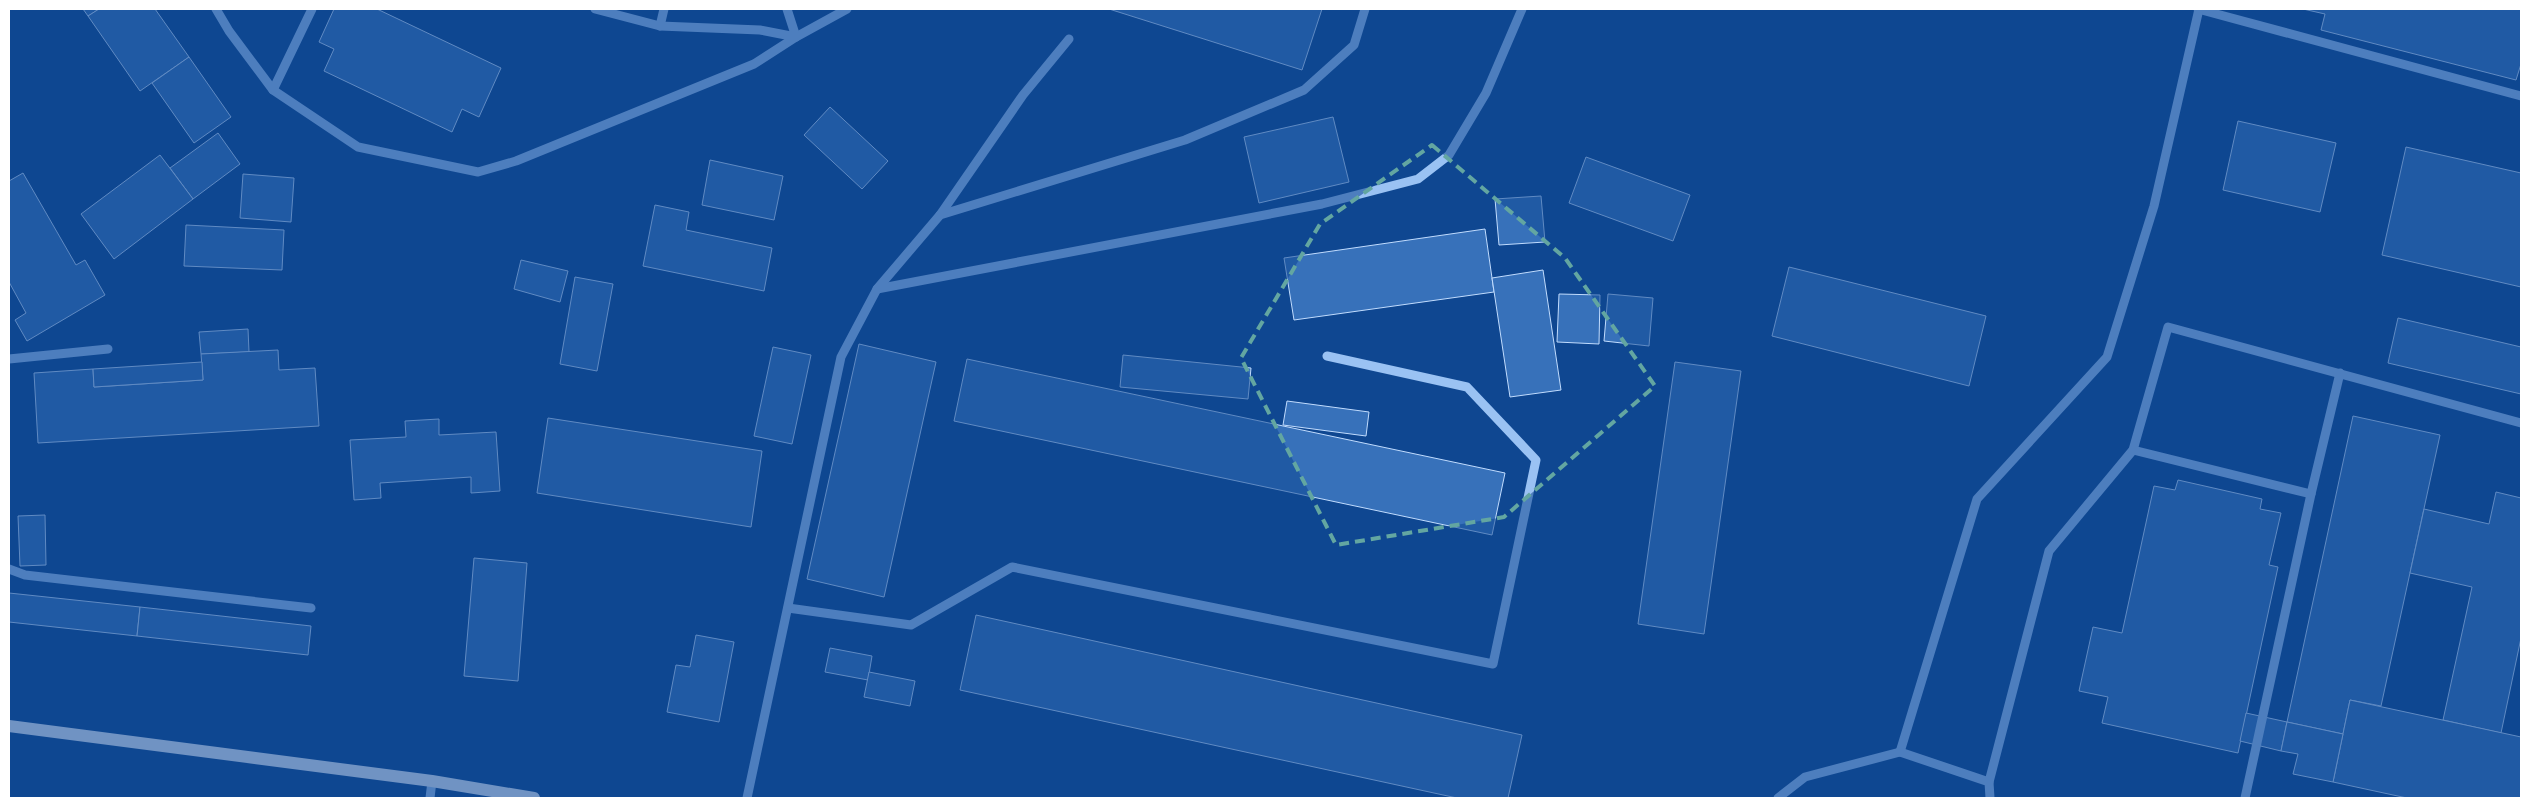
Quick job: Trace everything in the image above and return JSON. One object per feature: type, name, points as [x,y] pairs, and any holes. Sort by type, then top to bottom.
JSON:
[{"type":"main road","points":[[9,726],[432,781],[534,798]]},
{"type":"lane","points":[[216,9],[229,31],[273,90],[358,146],[478,172],[516,161],[754,64],[796,37],[847,9]]},
{"type":"lane","points":[[273,90],[312,9]]},
{"type":"lane","points":[[595,9],[660,26],[760,30],[796,37]]},
{"type":"lane","points":[[660,26],[664,9]]},
{"type":"lane","points":[[787,9],[796,37]]},
{"type":"lane","points":[[940,214],[1185,140],[1304,90],[1354,45],[1365,9]]},
{"type":"lane","points":[[877,289],[1322,204],[1418,179],[1449,155],[1486,93],[1522,9]]},
{"type":"lane","points":[[1900,752],[1977,499],[2107,357],[2154,206],[2199,9],[2521,96]]},
{"type":"lane","points":[[747,798],[841,357],[877,289],[940,214],[1023,94],[1070,39]]},
{"type":"lane","points":[[1990,798],[1989,782],[2049,551],[2134,450],[2168,327],[2340,372],[2521,423]]},
{"type":"lane","points":[[9,359],[108,349]]},
{"type":"lane","points":[[788,608],[911,624],[1012,566],[1493,664],[1536,460],[1467,387],[1328,356]]},
{"type":"lane","points":[[2245,798],[2311,494],[2340,372]]},
{"type":"lane","points":[[2134,450],[2311,494]]},
{"type":"lane","points":[[9,569],[26,575],[311,608]]},
{"type":"lane","points":[[1778,798],[1805,777],[1900,752],[1989,782]]},
{"type":"lane","points":[[430,798],[432,781]]},
{"type":"highlighted area","points":[[1432,145],[1565,258],[1655,386],[1504,517],[1336,545],[1241,358],[1320,224]]},
{"type":"building","points":[[83,9],[99,9],[88,16]]},
{"type":"building","points":[[99,9],[155,9],[189,57],[140,91],[88,16]]},
{"type":"building","points":[[334,9],[377,9],[501,68],[479,117],[462,109],[452,132],[324,71],[334,49],[319,42]]},
{"type":"building","points":[[1109,9],[1322,9],[1302,70]]},
{"type":"building","points":[[2303,9],[2521,9],[2521,64],[2516,80],[2321,30],[2325,14]]},
{"type":"building","points":[[189,57],[231,117],[194,143],[152,83]]},
{"type":"building","points":[[830,107],[888,161],[862,189],[804,135]]},
{"type":"building","points":[[1333,117],[1349,182],[1259,203],[1244,137]]},
{"type":"building","points":[[2238,121],[2336,143],[2320,212],[2223,190]]},
{"type":"building","points":[[218,133],[240,164],[193,199],[170,168]]},
{"type":"building","points":[[2406,147],[2521,173],[2521,287],[2382,255]]},
{"type":"building","points":[[160,155],[193,199],[114,259],[81,214]]},
{"type":"building","points":[[1586,157],[1690,195],[1673,241],[1569,203]]},
{"type":"building","points":[[710,160],[783,176],[774,220],[702,205]]},
{"type":"building","points":[[23,173],[76,265],[85,260],[105,295],[27,341],[15,320],[26,313],[9,282],[9,181]]},
{"type":"building","points":[[243,174],[294,178],[291,222],[240,218]]},
{"type":"building","points":[[1541,196],[1545,242],[1499,245],[1495,199]]},
{"type":"building","points":[[655,205],[689,212],[686,230],[772,248],[764,291],[643,266]]},
{"type":"building","points":[[186,225],[284,230],[282,270],[184,266]]},
{"type":"building","points":[[1485,229],[1494,292],[1294,320],[1284,258]]},
{"type":"building","points":[[521,260],[568,271],[560,302],[514,289]]},
{"type":"building","points":[[1789,267],[1986,316],[1969,386],[1772,336]]},
{"type":"building","points":[[1543,270],[1561,390],[1510,397],[1492,278]]},
{"type":"building","points":[[575,277],[613,284],[597,371],[560,364]]},
{"type":"building","points":[[1559,294],[1600,295],[1599,344],[1557,342]]},
{"type":"building","points":[[1608,294],[1653,298],[1649,346],[1604,341]]},
{"type":"building","points":[[2398,318],[2521,347],[2521,394],[2388,363]]},
{"type":"building","points":[[248,329],[249,352],[201,354],[199,332]]},
{"type":"building","points":[[859,344],[936,362],[884,597],[807,579]]},
{"type":"building","points":[[773,347],[811,355],[792,444],[754,436]]},
{"type":"building","points":[[278,350],[279,370],[315,368],[319,426],[38,443],[34,373],[93,369],[94,387],[203,380],[201,354]]},
{"type":"building","points":[[1123,355],[1251,368],[1248,399],[1120,387]]},
{"type":"building","points":[[967,359],[1505,473],[1492,535],[954,421]]},
{"type":"building","points":[[202,362],[203,380],[94,387],[93,369]]},
{"type":"building","points":[[1675,362],[1741,371],[1704,634],[1638,624]]},
{"type":"building","points":[[1287,401],[1369,412],[1366,436],[1283,425]]},
{"type":"building","points":[[2353,416],[2440,435],[2381,706],[2350,700],[2343,734],[2287,722]]},
{"type":"building","points":[[548,418],[762,451],[751,527],[537,493]]},
{"type":"building","points":[[439,419],[439,435],[496,432],[500,491],[471,493],[471,477],[380,483],[381,498],[354,500],[350,440],[406,437],[405,421]]},
{"type":"building","points":[[2178,480],[2262,499],[2260,509],[2281,513],[2269,565],[2278,567],[2238,753],[2102,723],[2108,697],[2079,691],[2093,627],[2122,633],[2154,486],[2175,490]]},
{"type":"building","points":[[2496,492],[2521,498],[2521,638],[2501,733],[2443,720],[2472,587],[2410,573],[2424,509],[2489,524]]},
{"type":"building","points":[[45,515],[46,565],[20,566],[18,516]]},
{"type":"building","points":[[474,558],[527,563],[518,681],[464,676]]},
{"type":"building","points":[[9,593],[140,607],[137,636],[9,622]]},
{"type":"building","points":[[140,607],[311,626],[308,655],[137,636]]},
{"type":"building","points":[[976,615],[1522,735],[1508,798],[1457,798],[960,690]]},
{"type":"building","points":[[696,635],[734,642],[719,722],[667,712],[676,665],[690,667]]},
{"type":"building","points":[[830,648],[872,656],[868,680],[825,672]]},
{"type":"building","points":[[869,672],[915,681],[910,706],[864,697]]},
{"type":"building","points":[[2350,700],[2521,737],[2521,798],[2407,798],[2333,782]]},
{"type":"building","points":[[2246,713],[2287,722],[2281,751],[2240,741]]},
{"type":"building","points":[[2287,722],[2343,734],[2333,782],[2293,774],[2298,754],[2281,751]]}]
